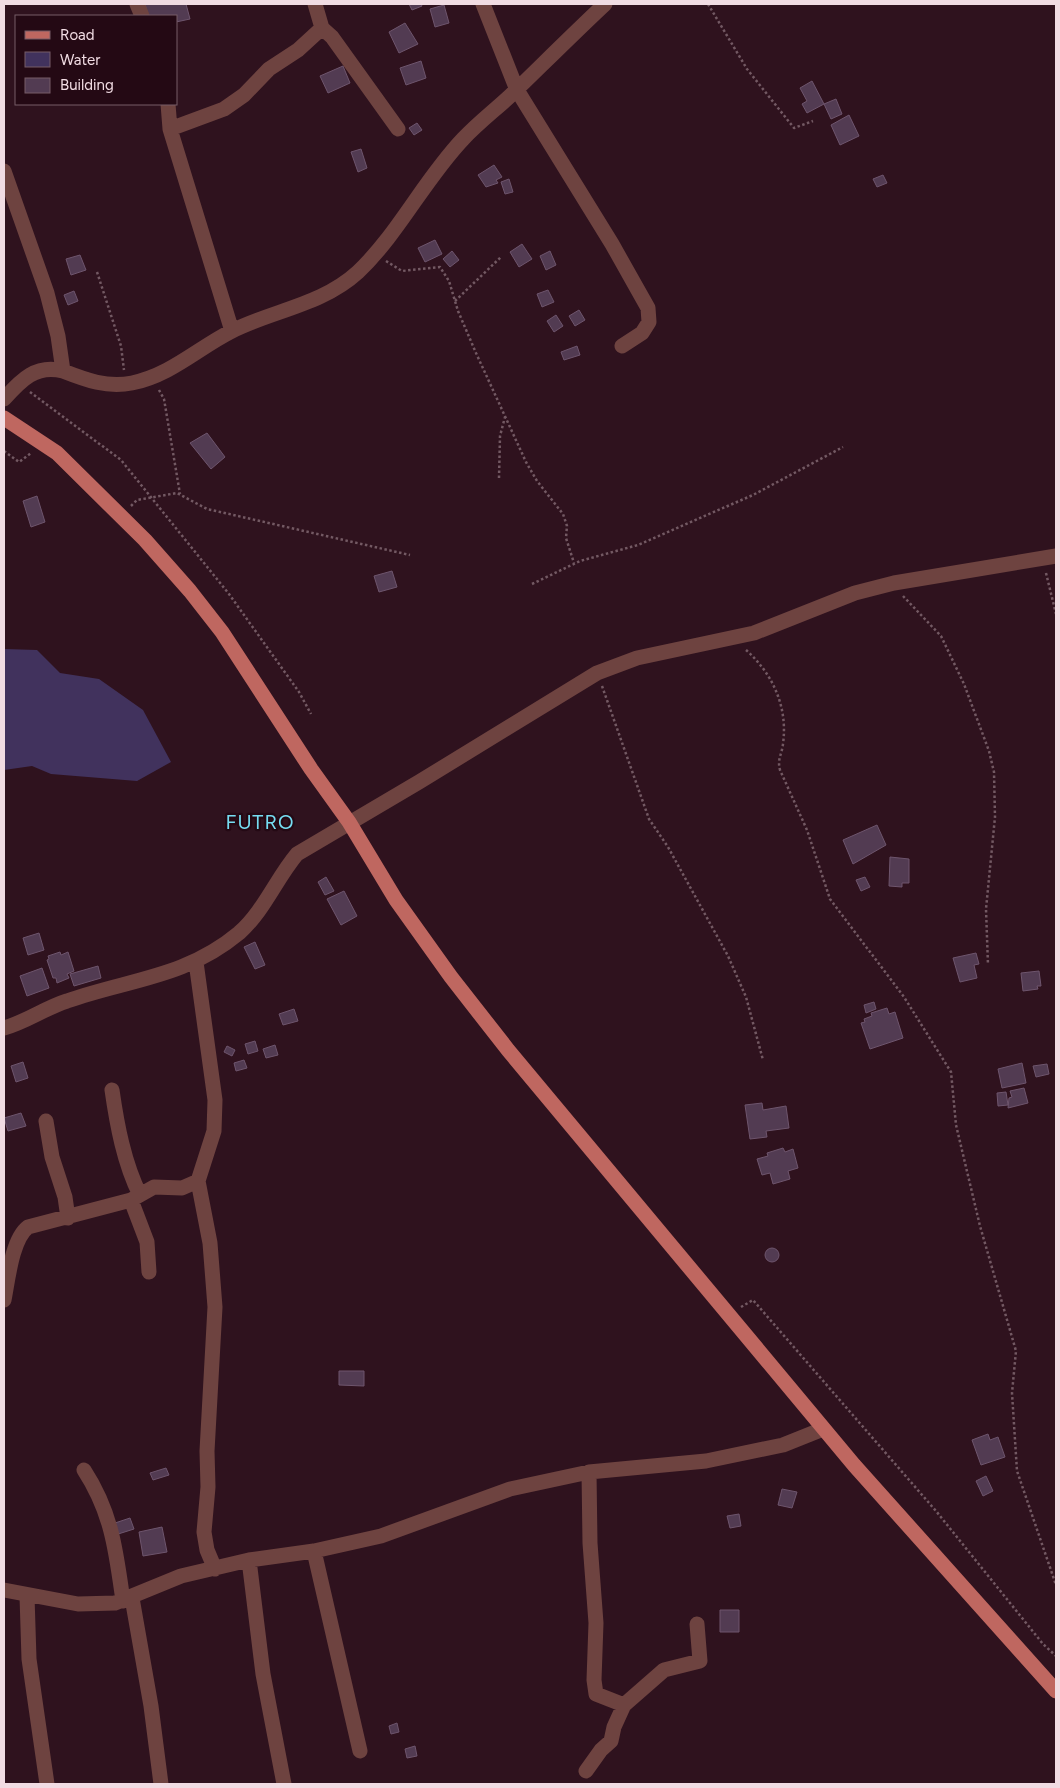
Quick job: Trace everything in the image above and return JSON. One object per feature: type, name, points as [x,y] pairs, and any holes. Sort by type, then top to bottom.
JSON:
[{"type":"main road","points":[[4,418],[57,452],[120,515],[190,591],[222,632],[311,769],[349,822],[396,900],[451,978],[508,1050],[823,1429],[1056,1691]]},
{"type":"street","points":[[315,4],[322,28],[332,37],[398,129]]},
{"type":"street","points":[[483,4],[517,90],[612,244],[648,308],[648,322],[642,333],[622,346]]},
{"type":"street","points":[[4,399],[18,384],[42,369],[51,368],[98,384],[126,384],[152,378],[232,331],[291,310],[331,292],[357,272],[376,252],[401,220],[421,189],[464,138],[517,90],[605,4]]},
{"type":"street","points":[[170,129],[224,109],[244,95],[269,69],[298,50],[322,28]]},
{"type":"street","points":[[168,105],[170,129],[232,331]]},
{"type":"street","points":[[4,171],[47,293],[58,336],[63,372]]},
{"type":"street","points":[[4,1028],[19,1024],[66,1001],[159,975],[196,962],[215,952],[260,910],[287,866],[297,854],[597,673],[637,658],[754,633],[855,593],[884,586],[1050,558]]},
{"type":"street","points":[[196,962],[215,1100],[214,1131],[198,1181],[210,1243],[215,1307],[207,1452],[208,1487],[204,1532],[207,1550],[215,1569]]},
{"type":"street","points":[[112,1090],[117,1123],[147,1242],[149,1272]]},
{"type":"street","points":[[46,1121],[52,1157],[65,1196],[68,1218]]},
{"type":"street","points":[[4,1300],[15,1251],[22,1232],[28,1227],[68,1218],[136,1198],[154,1187],[182,1188],[198,1181]]},
{"type":"street","points":[[4,1590],[27,1596],[78,1604],[128,1599],[181,1576],[249,1560],[314,1551],[381,1536],[510,1489],[589,1472],[706,1461],[783,1445],[823,1429]]},
{"type":"street","points":[[84,1470],[105,1508],[116,1550],[151,1706],[161,1784]]},
{"type":"street","points":[[589,1472],[590,1543],[596,1623],[594,1680],[596,1694],[624,1705]]},
{"type":"street","points":[[314,1551],[360,1751]]},
{"type":"street","points":[[249,1560],[263,1674],[284,1784]]},
{"type":"street","points":[[27,1596],[29,1659],[47,1784]]},
{"type":"street","points":[[586,1771],[601,1750],[611,1741],[614,1727],[624,1705],[664,1670],[700,1661],[697,1624]]},
{"type":"path","points":[[708,4],[748,69],[794,128],[813,122]]},
{"type":"path","points":[[376,252],[402,271],[440,267],[449,281],[526,462],[537,481],[563,514],[567,526],[566,538],[574,564]]},
{"type":"path","points":[[456,301],[501,257]]},
{"type":"path","points":[[97,272],[121,346],[126,384]]},
{"type":"path","points":[[152,378],[164,399],[180,495]]},
{"type":"path","points":[[18,384],[121,460],[229,594],[299,692],[311,714]]},
{"type":"path","points":[[499,478],[500,436],[506,416]]},
{"type":"path","points":[[532,584],[574,564],[638,545],[753,495],[843,447]]},
{"type":"path","points":[[4,452],[19,462],[37,449]]},
{"type":"path","points":[[120,515],[137,500],[177,493],[207,510],[410,554]]},
{"type":"path","points":[[1050,558],[1056,614]]},
{"type":"path","points":[[884,586],[907,599],[941,636],[964,684],[989,751],[994,772],[995,817],[986,909],[988,965]]},
{"type":"path","points":[[733,638],[753,656],[776,689],[784,711],[783,745],[778,761],[780,770],[807,830],[830,898],[904,997],[951,1072],[958,1134],[980,1226],[1016,1351],[1012,1393],[1017,1471],[1056,1585]]},
{"type":"path","points":[[597,673],[648,819],[673,855],[728,956],[746,997],[763,1060]]},
{"type":"path","points":[[728,1314],[754,1300],[936,1511],[1043,1644],[1056,1656]]},
{"type":"water","points":[[4,649],[37,650],[60,673],[99,679],[143,710],[171,762],[137,781],[51,774],[32,766],[4,770]]},
{"type":"building","points":[[145,4],[186,4],[190,19],[178,22],[178,15],[148,15]]},
{"type":"building","points":[[409,4],[421,4],[422,6],[412,10]]},
{"type":"building","points":[[444,5],[449,23],[435,27],[430,9]]},
{"type":"building","points":[[405,23],[418,44],[399,53],[389,32]]},
{"type":"building","points":[[421,61],[426,78],[406,85],[400,68]]},
{"type":"building","points":[[343,66],[350,83],[328,93],[320,76]]},
{"type":"building","points":[[812,81],[824,104],[807,113],[802,104],[807,101],[800,88]]},
{"type":"building","points":[[836,99],[842,114],[831,119],[824,104]]},
{"type":"building","points":[[849,115],[859,136],[840,145],[831,125]]},
{"type":"building","points":[[417,123],[422,130],[414,135],[409,128]]},
{"type":"building","points":[[361,149],[367,168],[358,172],[351,152]]},
{"type":"building","points":[[494,165],[502,177],[496,180],[498,183],[486,187],[478,175]]},
{"type":"building","points":[[883,175],[887,183],[877,187],[873,179]]},
{"type":"building","points":[[509,179],[513,192],[505,194],[501,182]]},
{"type":"building","points":[[435,240],[442,254],[425,262],[418,248]]},
{"type":"building","points":[[522,244],[532,259],[519,267],[510,252]]},
{"type":"building","points":[[452,251],[459,260],[450,267],[443,259]]},
{"type":"building","points":[[550,251],[556,265],[546,270],[540,256]]},
{"type":"building","points":[[80,255],[86,270],[71,275],[66,259]]},
{"type":"building","points":[[548,290],[554,302],[542,307],[537,294]]},
{"type":"building","points":[[74,291],[78,301],[68,305],[64,295]]},
{"type":"building","points":[[579,310],[585,320],[575,326],[569,316]]},
{"type":"building","points":[[556,315],[563,326],[554,332],[547,321]]},
{"type":"building","points":[[577,346],[580,355],[564,360],[561,352]]},
{"type":"building","points":[[207,433],[225,457],[211,469],[190,443]]},
{"type":"building","points":[[37,496],[45,522],[31,527],[23,501]]},
{"type":"building","points":[[392,571],[397,587],[379,592],[374,576]]},
{"type":"building","points":[[877,825],[886,845],[853,864],[843,840]]},
{"type":"building","points":[[890,857],[909,859],[909,883],[902,883],[902,887],[889,886]]},
{"type":"building","points":[[326,877],[334,891],[325,895],[318,882]]},
{"type":"building","points":[[865,877],[870,887],[861,891],[856,880]]},
{"type":"building","points":[[344,891],[357,916],[341,925],[327,899]]},
{"type":"building","points":[[39,933],[44,950],[28,955],[23,938]]},
{"type":"building","points":[[255,942],[265,965],[255,969],[244,947]]},
{"type":"building","points":[[60,952],[61,955],[68,952],[74,971],[67,974],[69,978],[57,983],[56,978],[53,978],[47,960],[49,959],[48,956]]},
{"type":"building","points":[[976,953],[979,964],[974,965],[977,978],[960,982],[953,958]]},
{"type":"building","points":[[98,966],[101,978],[74,986],[70,974]]},
{"type":"building","points":[[42,968],[49,988],[27,996],[20,976]]},
{"type":"building","points":[[1039,971],[1041,986],[1037,986],[1038,989],[1023,991],[1021,973]]},
{"type":"building","points":[[874,1002],[876,1009],[866,1013],[864,1005]]},
{"type":"building","points":[[887,1008],[889,1014],[895,1012],[903,1038],[870,1049],[861,1023],[865,1022],[864,1019],[872,1016],[871,1013]]},
{"type":"building","points":[[294,1009],[298,1021],[283,1025],[279,1014]]},
{"type":"building","points":[[255,1041],[258,1051],[248,1054],[245,1044]]},
{"type":"building","points":[[275,1045],[278,1055],[266,1058],[263,1049]]},
{"type":"building","points":[[227,1046],[235,1050],[232,1056],[224,1052]]},
{"type":"building","points":[[244,1060],[247,1068],[236,1071],[234,1063]]},
{"type":"building","points":[[23,1062],[28,1078],[16,1082],[11,1066]]},
{"type":"building","points":[[1022,1063],[1026,1083],[1002,1088],[998,1069]]},
{"type":"building","points":[[1047,1064],[1049,1074],[1036,1077],[1033,1066]]},
{"type":"building","points":[[1024,1088],[1028,1103],[1008,1108],[1009,1098],[1012,1097],[1010,1091]]},
{"type":"building","points":[[1006,1092],[1008,1105],[998,1106],[997,1093]]},
{"type":"building","points":[[762,1103],[763,1110],[786,1106],[789,1128],[766,1131],[767,1137],[750,1139],[745,1105]]},
{"type":"building","points":[[21,1113],[26,1126],[8,1131],[4,1118]]},
{"type":"building","points":[[783,1148],[785,1152],[793,1149],[798,1168],[788,1171],[790,1179],[773,1184],[770,1173],[762,1175],[757,1159],[768,1156],[767,1153]]},
{"type":"building","points":[[772,1248],[777,1250],[779,1255],[777,1260],[772,1262],[767,1260],[765,1255],[767,1250]]},
{"type":"building","points":[[339,1371],[364,1371],[364,1386],[339,1385]]},
{"type":"building","points":[[988,1434],[990,1440],[998,1437],[1005,1457],[981,1465],[972,1440]]},
{"type":"building","points":[[166,1468],[169,1475],[153,1480],[150,1473]]},
{"type":"building","points":[[986,1476],[993,1491],[983,1496],[976,1481]]},
{"type":"building","points":[[782,1489],[797,1492],[792,1508],[778,1505]]},
{"type":"building","points":[[739,1514],[741,1526],[730,1528],[727,1516]]},
{"type":"building","points":[[130,1518],[134,1529],[115,1535],[112,1524]]},
{"type":"building","points":[[162,1527],[167,1552],[143,1556],[139,1532]]},
{"type":"building","points":[[720,1610],[739,1610],[739,1632],[720,1632]]},
{"type":"building","points":[[397,1723],[399,1732],[391,1734],[389,1726]]},
{"type":"building","points":[[415,1746],[417,1756],[407,1758],[405,1749]]},
{"type":"district","name":"FUTRO","points":[[260,822]]}]
